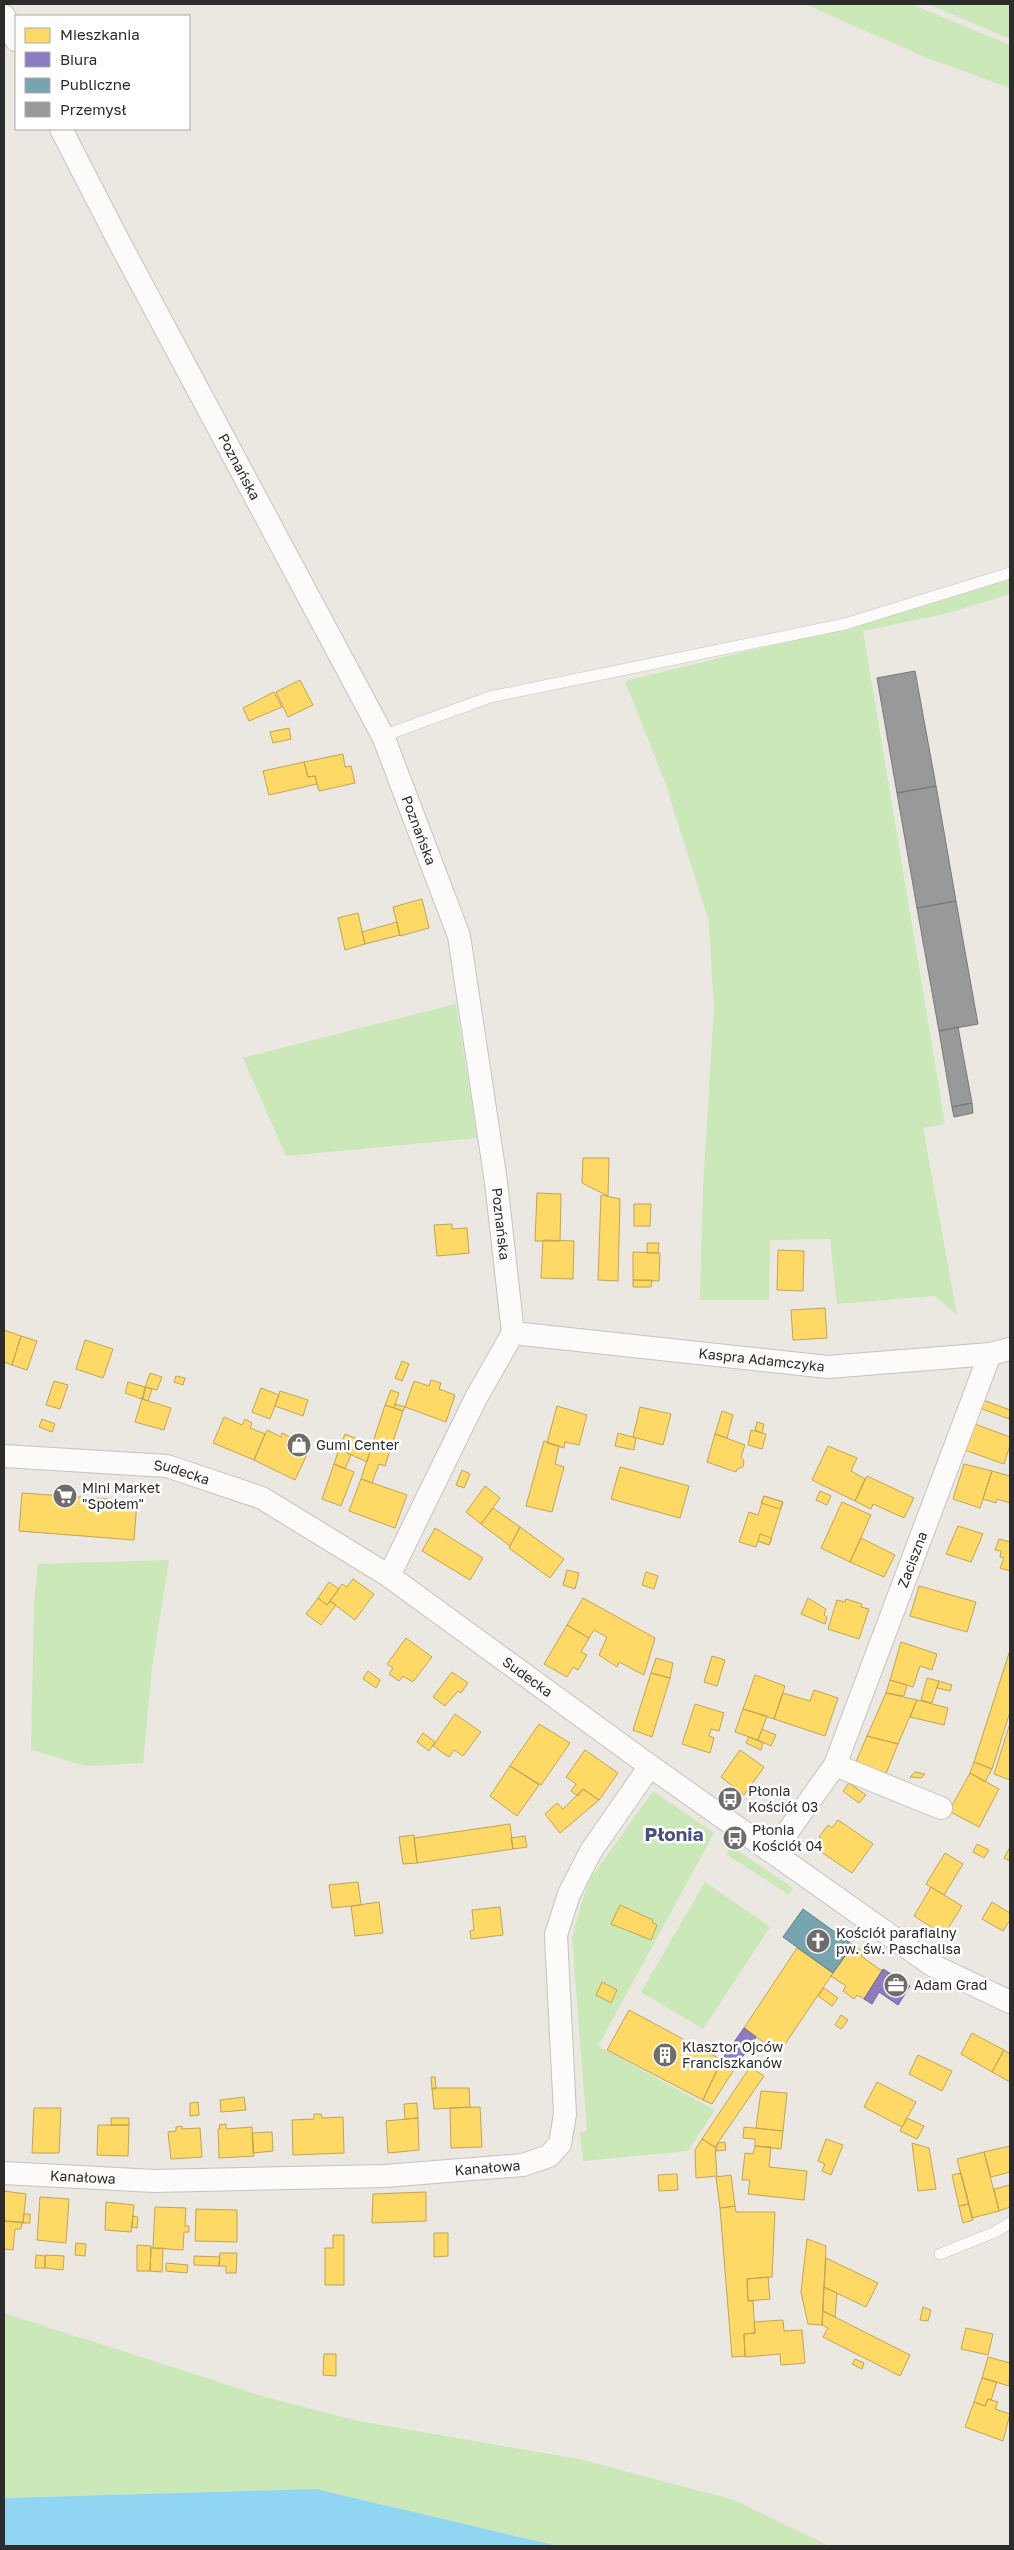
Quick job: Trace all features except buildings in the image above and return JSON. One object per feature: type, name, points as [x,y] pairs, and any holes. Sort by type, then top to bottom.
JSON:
[{"type":"street","points":[[4,16],[15,38]]},
{"type":"street","name":"Poznańska","points":[[62,130],[122,248],[383,736],[460,936],[496,1182],[513,1333]]},
{"type":"street","points":[[390,1576],[476,1398],[513,1333]]},
{"type":"street","name":"Kaspra Adamczyka","points":[[513,1333],[828,1367],[1000,1351]]},
{"type":"street","name":"Zaciszna","points":[[774,1851],[834,1765],[1000,1351]]},
{"type":"street","name":"Sudecka","points":[[4,1456],[167,1466],[262,1498],[390,1576],[650,1766],[774,1851],[932,1965],[1010,2002]]},
{"type":"street","points":[[834,1765],[941,1808]]},
{"type":"street","name":"Kanałowa","points":[[4,2173],[154,2181],[385,2176],[523,2165],[549,2156],[560,2144],[565,2114],[556,1935],[569,1894],[592,1851],[650,1766]]},
{"type":"lane","points":[[383,736],[490,697],[845,624],[1010,573]]},
{"type":"lane","points":[[940,2254],[995,2232],[1010,2223]]},
{"type":"green space","points":[[805,4],[911,4],[1010,45],[1010,88],[927,58]]},
{"type":"green space","points":[[928,4],[1010,4],[1010,38],[1003,36]]},
{"type":"green space","points":[[1010,578],[1010,594],[948,613],[863,631],[945,1124],[923,1128],[957,1315],[935,1296],[837,1304],[830,1239],[770,1240],[769,1300],[700,1300],[703,1187],[714,1009],[709,922],[665,782],[625,681],[860,624]]},
{"type":"green space","points":[[456,1004],[477,1138],[286,1156],[243,1058]]},
{"type":"green space","points":[[169,1560],[152,1667],[143,1763],[87,1766],[31,1750],[34,1604],[38,1564]]},
{"type":"green space","points":[[653,1791],[714,1833],[598,2046],[715,2110],[688,2151],[583,2161],[580,2133],[587,2131],[572,1938],[588,1882]]},
{"type":"green space","points":[[731,1846],[793,1888],[789,1895],[726,1854]]},
{"type":"green space","points":[[705,1882],[770,1927],[703,2029],[641,1992]]},
{"type":"green space","points":[[4,2313],[265,2397],[358,2421],[579,2459],[734,2500],[829,2546],[558,2546],[316,2489],[4,2498]]},
{"type":"water","points":[[316,2489],[558,2546],[4,2546],[4,2498]]},
{"type":"place","name":"Gumi Center","points":[[299,1445]]},
{"type":"place","name":"Mini Market \"Społem\"","points":[[65,1496]]},
{"type":"place","name":"Płonia Kościół 03","points":[[730,1799]]},
{"type":"place","name":"Płonia Kościół 04","points":[[735,1838]]},
{"type":"place","name":"Kościół parafialny pw. św. Paschalisa","points":[[818,1941]]},
{"type":"place","name":"Adam Grad","points":[[896,1985]]},
{"type":"place","name":"Klasztor Ojców Franciszkanów","points":[[665,2055]]},
{"type":"district","name":"Płonia","points":[[674,1834]]}]
